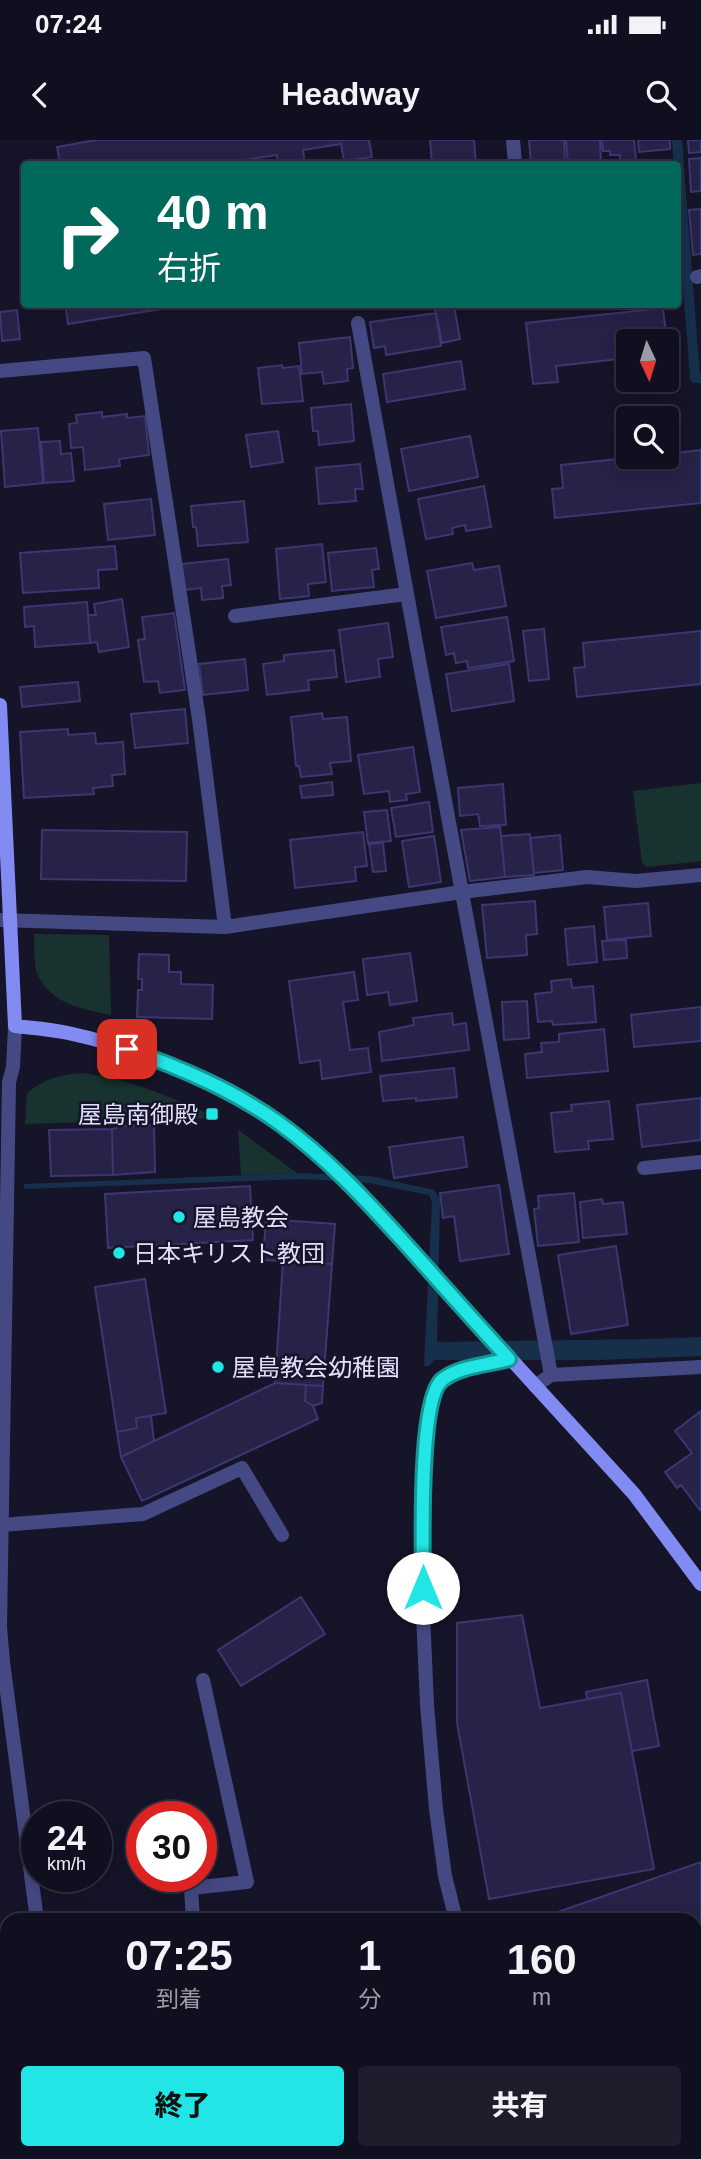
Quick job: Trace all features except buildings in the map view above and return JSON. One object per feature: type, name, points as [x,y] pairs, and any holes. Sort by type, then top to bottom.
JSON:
[{"type":"main road","points":[[0,705],[4,919],[15,1026],[66,1032],[181,1068],[224,1089],[278,1122],[320,1155],[355,1188],[634,1494],[701,1584]]},
{"type":"street","points":[[513,140],[515,161]]},
{"type":"street","points":[[358,323],[551,1374]]},
{"type":"street","points":[[0,371],[144,358],[199,719],[225,928]]},
{"type":"street","points":[[235,617],[406,594]]},
{"type":"street","points":[[4,919],[225,928],[462,892],[587,877],[636,881],[701,875]]},
{"type":"street","points":[[15,1026],[9,1082],[2,1315],[0,1628],[36,1913]]},
{"type":"street","points":[[644,1168],[701,1162]]},
{"type":"street","points":[[454,1913],[445,1876],[426,1705],[423,1614],[425,1430],[439,1382],[453,1373],[509,1359]]},
{"type":"street","points":[[535,1386],[551,1374],[701,1367]]},
{"type":"street","points":[[1,1525],[143,1514],[242,1468],[282,1535]]},
{"type":"street","points":[[193,1913],[191,1888],[247,1882],[203,1680]]},
{"type":"green space","points":[[701,783],[701,861],[647,867],[642,863],[633,791]]},
{"type":"green space","points":[[34,934],[109,935],[111,1015],[68,1003],[50,992],[37,973]]},
{"type":"green space","points":[[81,1073],[134,1084],[219,1118],[25,1124],[27,1093],[52,1079]]},
{"type":"green space","points":[[238,1130],[297,1173],[241,1175]]},
{"type":"water","points":[[297,1173],[370,1176],[434,1190],[440,1200],[437,1342],[701,1337],[701,1356],[598,1360],[434,1360],[429,1366],[424,1366],[432,1202],[429,1195],[369,1183],[305,1179],[24,1189],[24,1184]]},
{"type":"waterway","points":[[677,140],[679,161]]},
{"type":"waterway","points":[[681,193],[695,378],[701,378]]},
{"type":"place","name":"屋島南御殿","points":[[212,1114]]},
{"type":"place","name":"屋島教会","points":[[179,1217]]},
{"type":"place","name":"日本キリスト教団","points":[[119,1253]]},
{"type":"place","name":"屋島教会幼稚園","points":[[218,1367]]},
{"type":"route","points":[[127,1049],[181,1068],[224,1089],[278,1122],[320,1155],[355,1188],[509,1359],[453,1373],[439,1382],[425,1430],[423,1588]]}]
